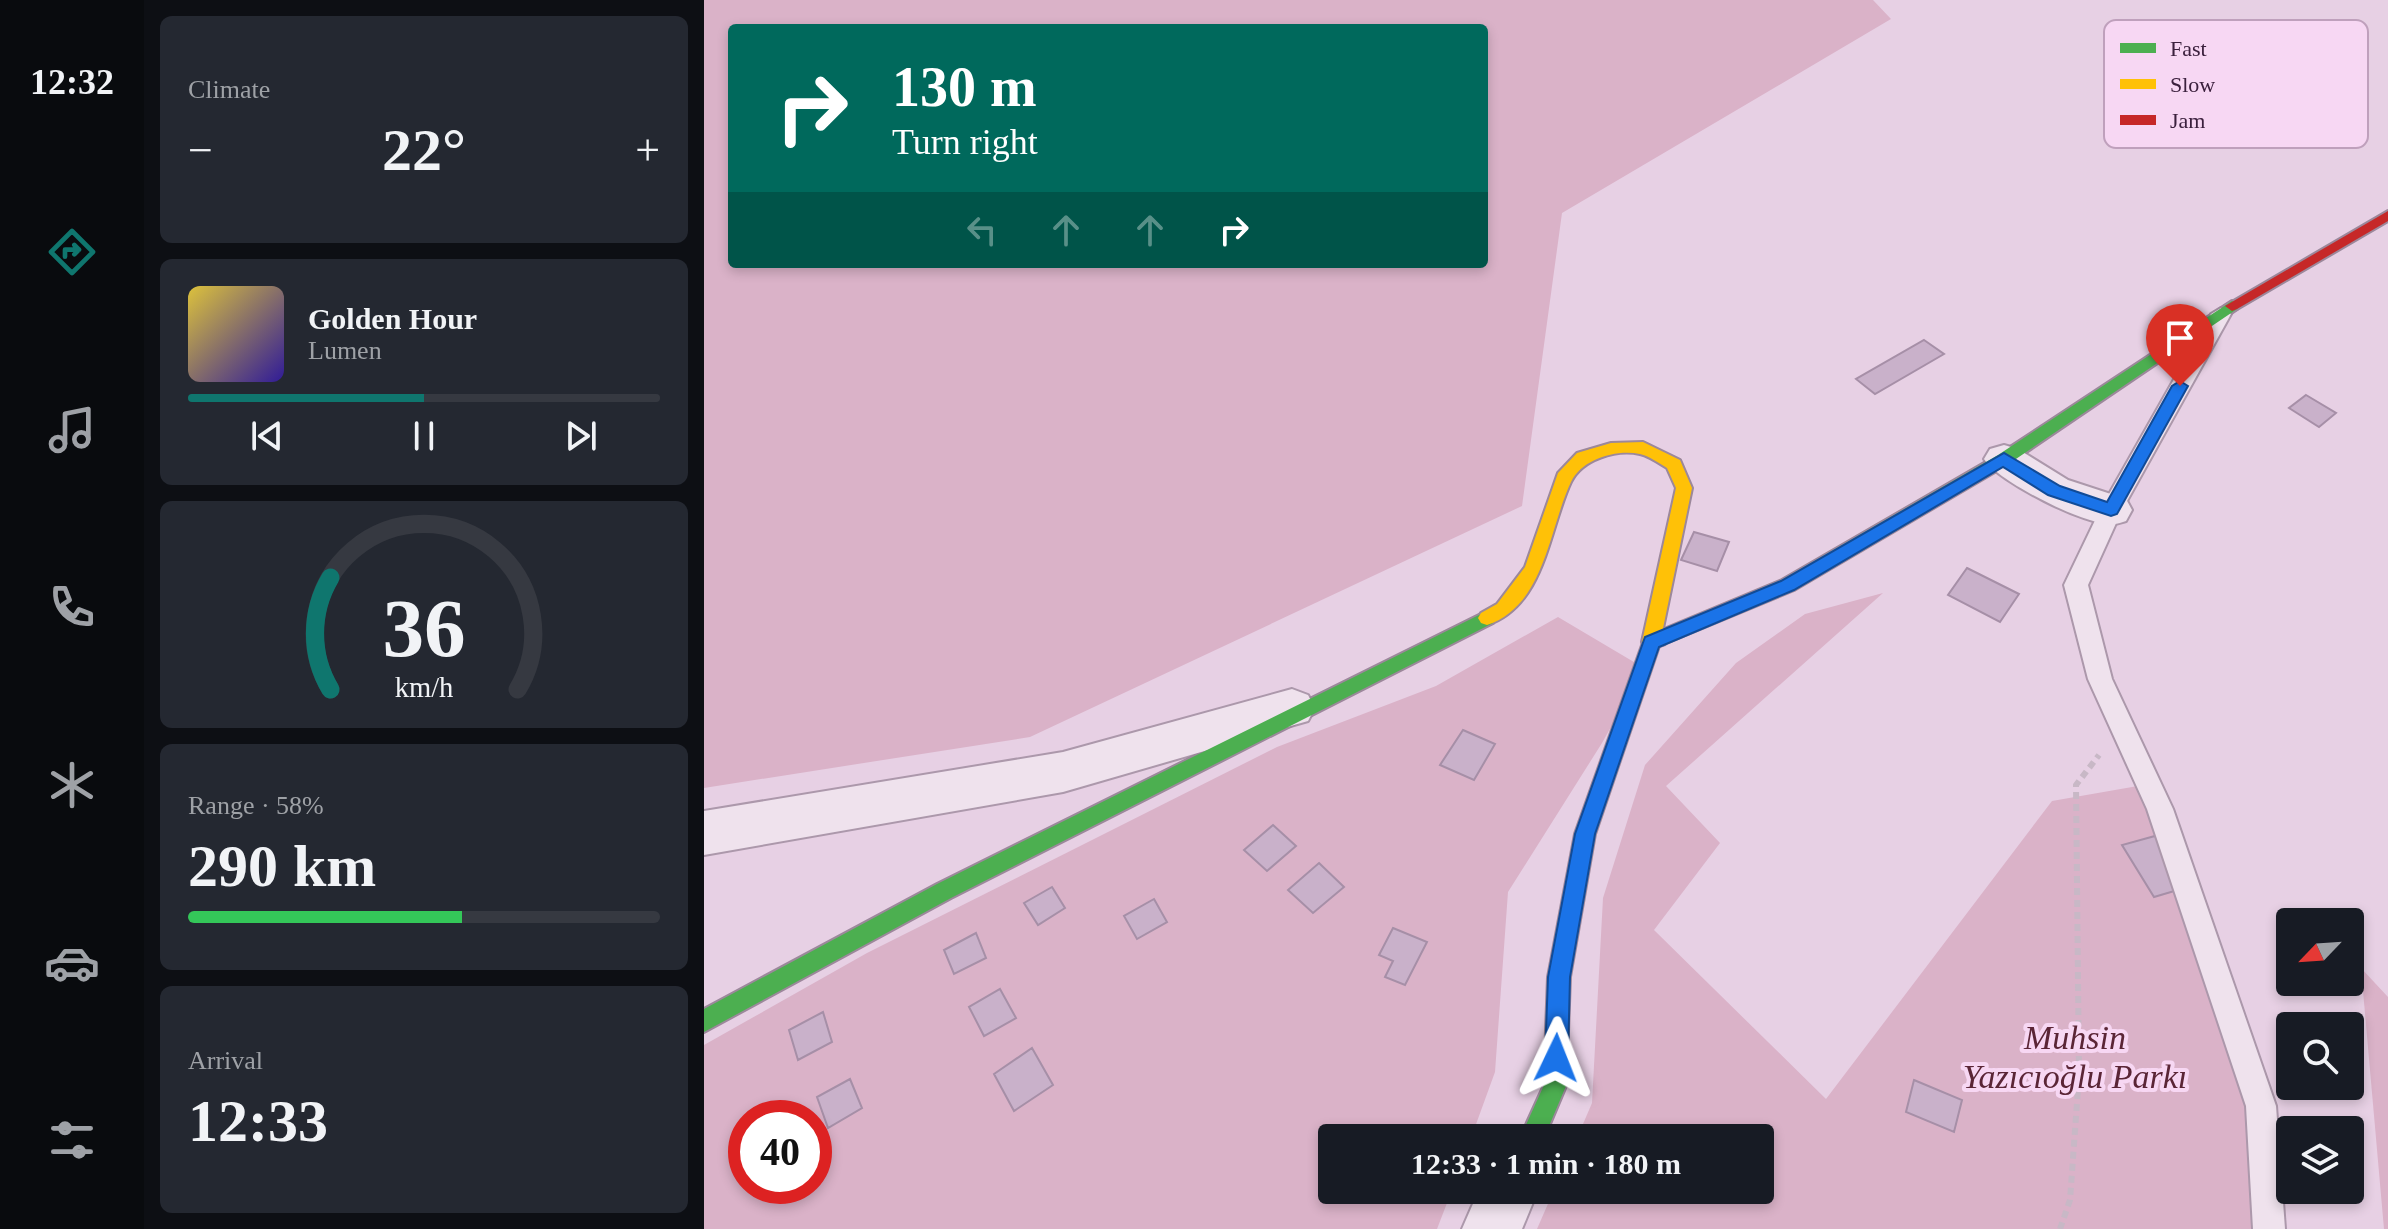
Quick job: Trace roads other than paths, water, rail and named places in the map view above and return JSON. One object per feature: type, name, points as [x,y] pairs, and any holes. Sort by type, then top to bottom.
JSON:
[{"type":"street","points":[[1651,642],[1788,585],[2004,459],[2222,312],[2388,215]]},
{"type":"street","points":[[704,1021],[944,891],[1442,643],[1503,609],[1533,569],[1564,477],[1583,457],[1611,449],[1643,448],[1674,464],[1684,488],[1651,642],[1585,834],[1559,977],[1555,1086],[1538,1124]]},
{"type":"street","points":[[2004,459],[2054,490],[2111,510]]},
{"type":"street","points":[[704,833],[1063,772],[1333,697]]},
{"type":"street","points":[[1492,1229],[1503,1204]]},
{"type":"lane","points":[[2222,312],[2111,510],[2076,585],[2100,679],[2160,809],[2261,1106],[2269,1229]]},
{"type":"park label","name":"Muhsin Yazıcıoğlu Parkı","points":[[2075,1056]]}]
